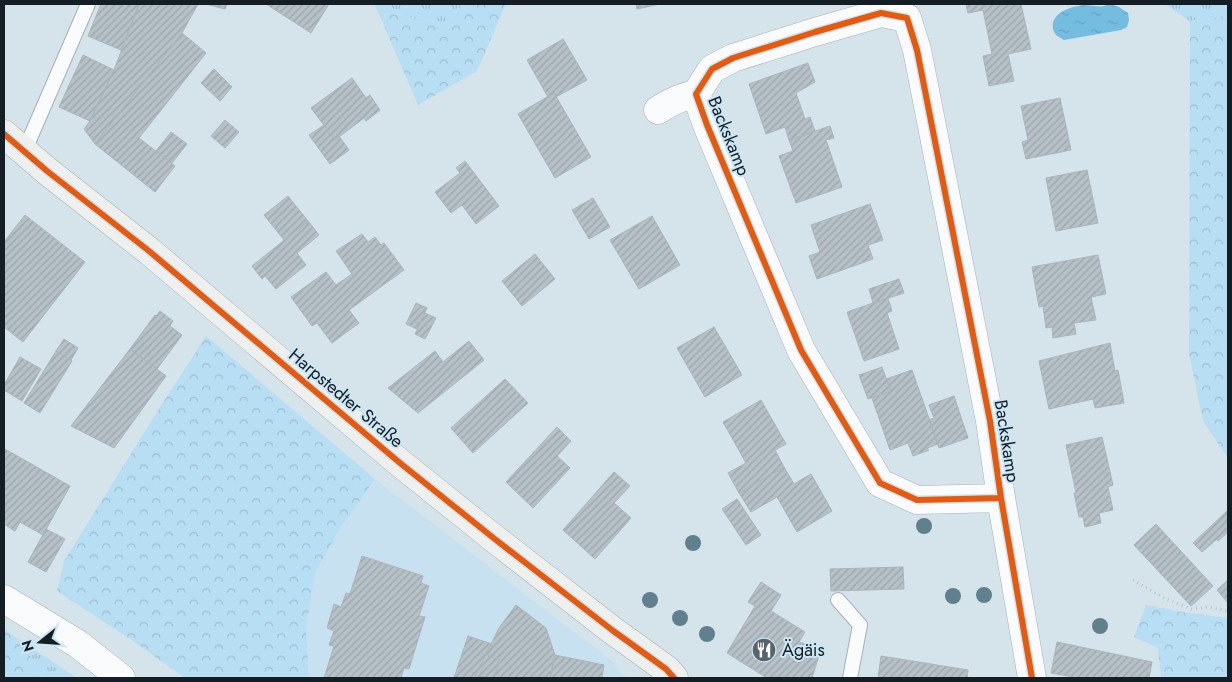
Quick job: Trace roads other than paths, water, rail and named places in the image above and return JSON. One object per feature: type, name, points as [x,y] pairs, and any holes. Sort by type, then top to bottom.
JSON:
[{"type":"main road","name":"Harpstedter Straße","points":[[4,134],[149,251],[400,463],[612,630],[666,668],[674,678]]},
{"type":"street","name":"Backskamp","points":[[696,94],[712,69],[733,58],[881,13],[907,18],[917,50],[990,421],[1001,498],[1032,678]]},
{"type":"street","name":"Backskamp","points":[[658,110],[669,103],[688,95],[696,94]]},
{"type":"street","name":"Backskamp","points":[[696,94],[707,125],[801,350],[880,483],[917,500],[1001,498]]},
{"type":"street","points":[[4,599],[78,644],[121,678]]},
{"type":"lane","points":[[24,152],[88,4]]},
{"type":"lane","points":[[838,600],[860,625],[850,678]]},
{"type":"water","points":[[1109,4],[1119,7],[1128,13],[1127,27],[1121,30],[1064,40],[1054,33],[1053,23],[1055,18],[1063,11],[1085,5],[1100,7]]},
{"type":"place","name":"Ägäis","points":[[764,650]]}]
